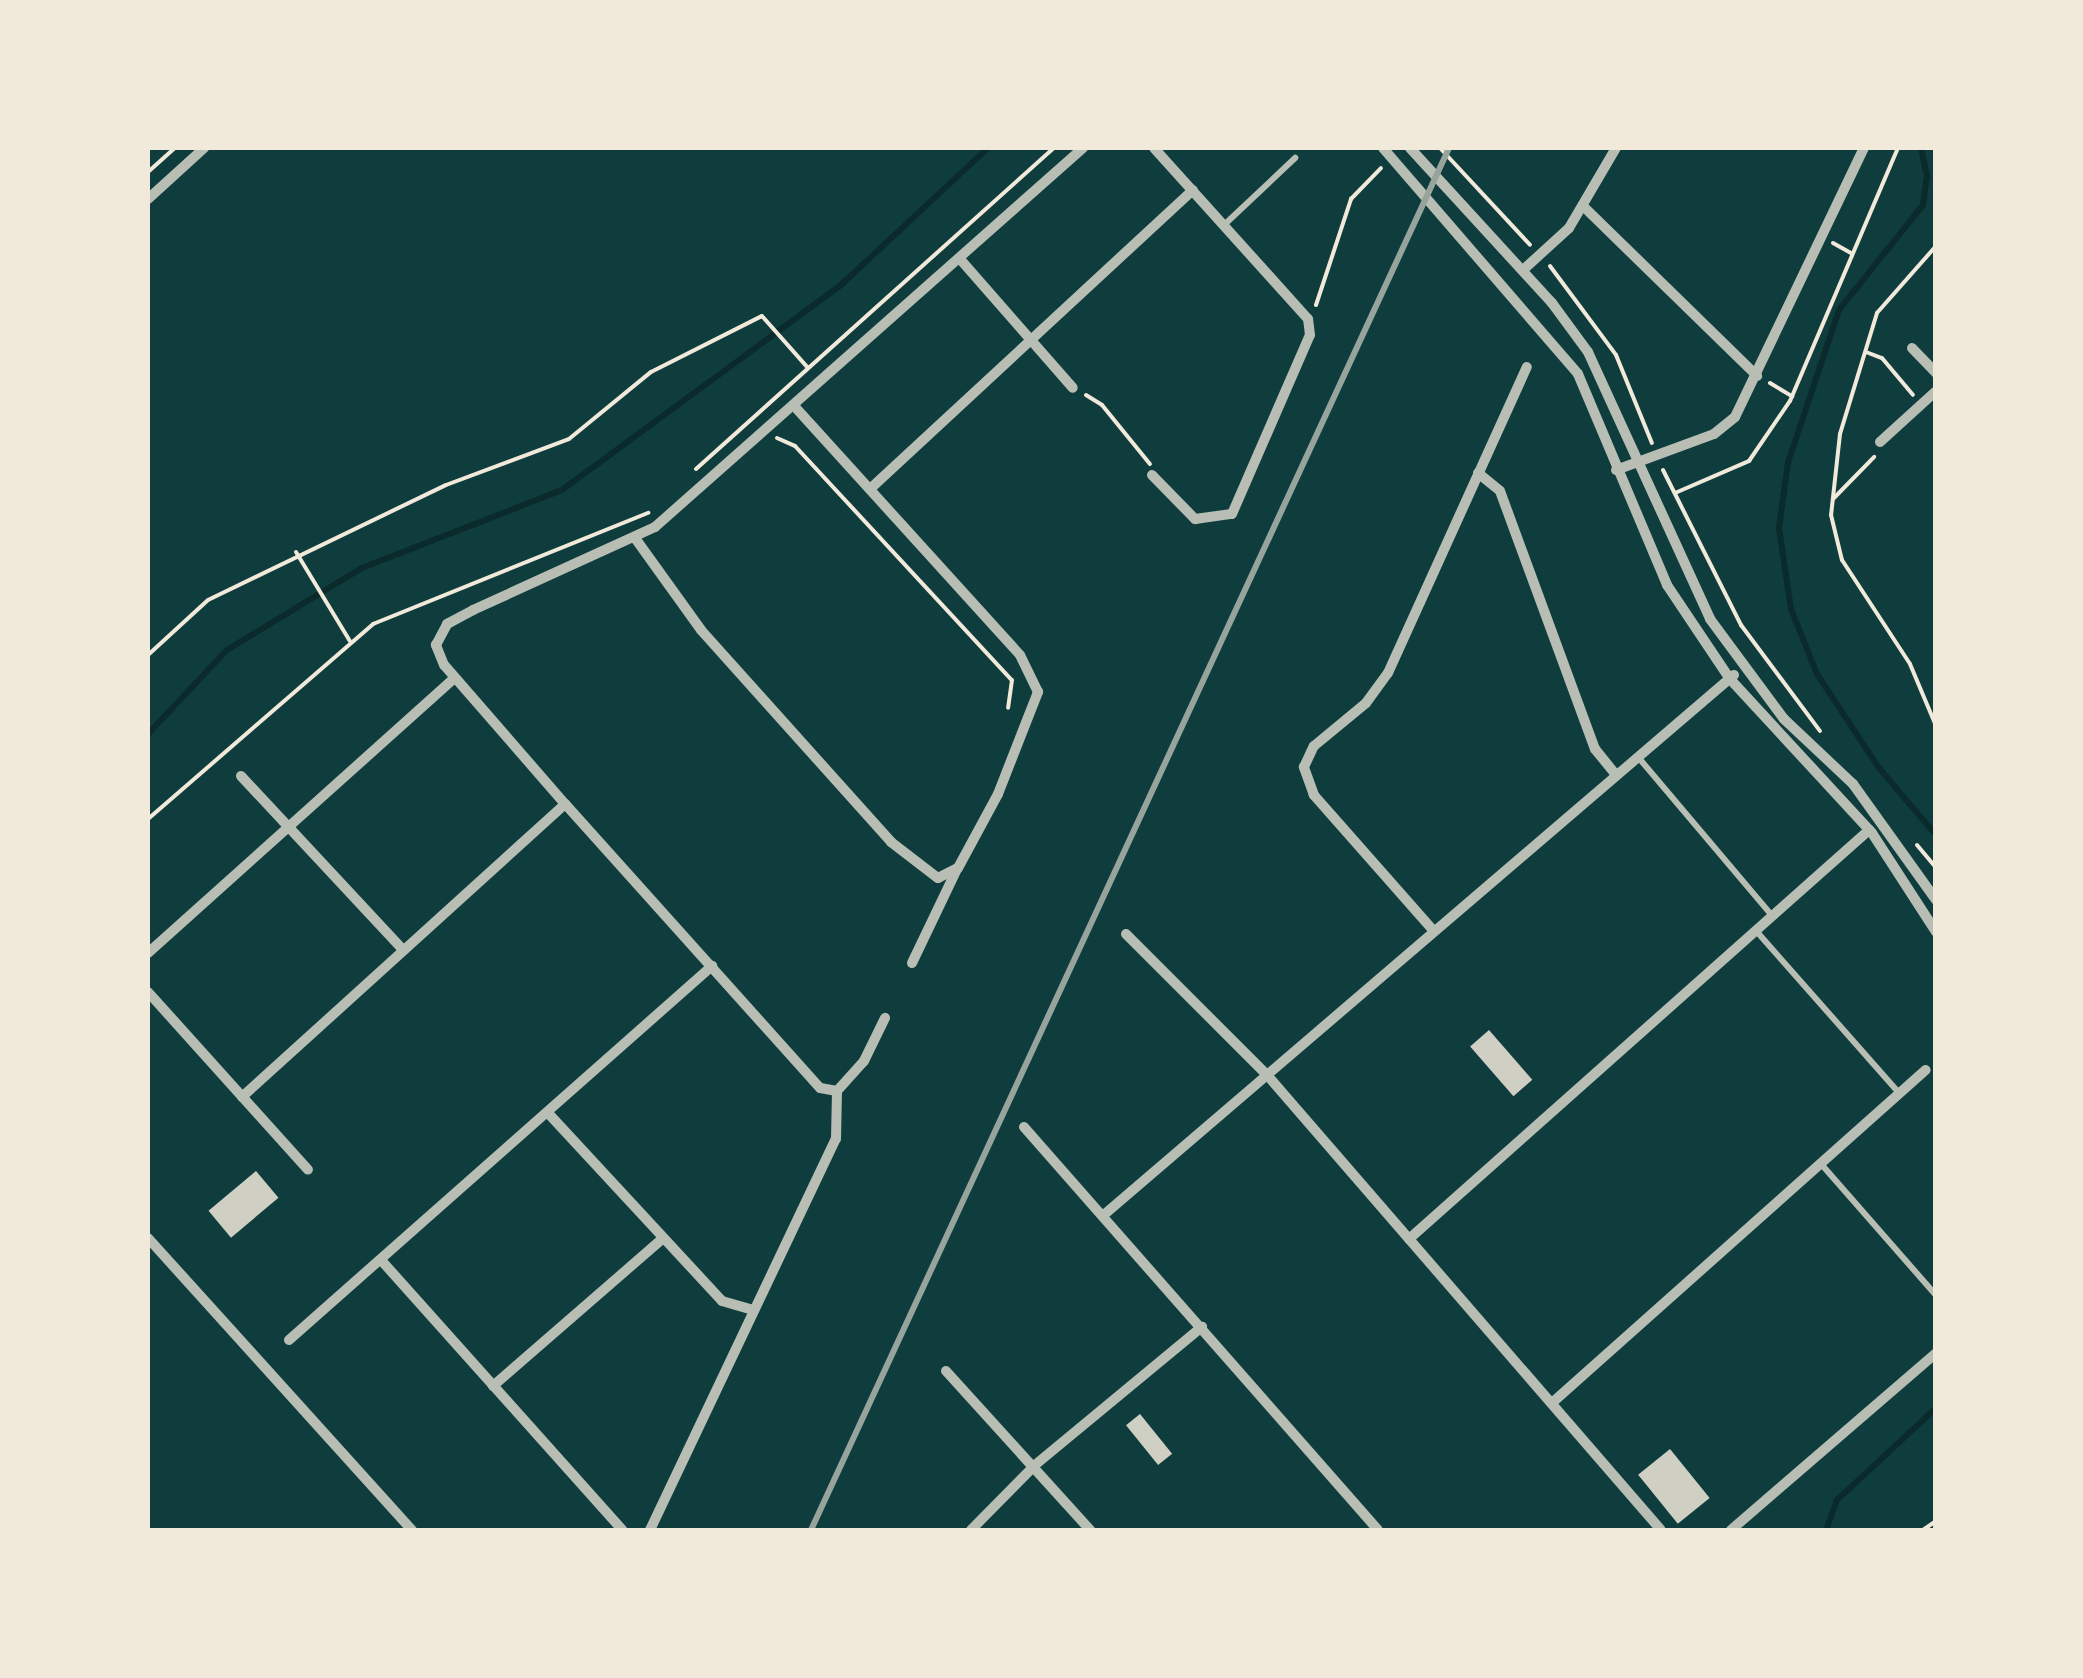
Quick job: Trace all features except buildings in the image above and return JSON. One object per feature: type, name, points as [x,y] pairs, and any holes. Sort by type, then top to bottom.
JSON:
[{"type":"street","points":[[148,199],[204,148]]},
{"type":"street","points":[[836,1091],[820,1088],[565,804],[437,654],[447,624],[635,538],[796,408],[1083,148]]},
{"type":"street","points":[[1152,476],[1195,520],[1232,514],[1279,416],[1310,335],[1308,318],[1154,148]]},
{"type":"street","points":[[1384,148],[1578,374],[1667,585],[1730,679],[1869,830],[1936,932]]},
{"type":"street","points":[[1410,148],[1523,270],[1588,352],[1680,561],[1742,668],[1853,784],[1936,900]]},
{"type":"street","points":[[1523,270],[1584,207],[1616,148]]},
{"type":"street","points":[[1616,470],[1714,434],[1735,418],[1864,148]]},
{"type":"street","points":[[870,489],[1193,190]]},
{"type":"street","points":[[1584,207],[1757,376]]},
{"type":"street","points":[[960,259],[1074,388]]},
{"type":"street","points":[[1912,348],[1936,373]]},
{"type":"street","points":[[1432,929],[1314,795],[1304,767],[1314,746],[1366,702],[1388,673],[1526,367]]},
{"type":"street","points":[[1880,442],[1936,391]]},
{"type":"street","points":[[796,408],[1020,655],[1038,692],[998,794],[912,964]]},
{"type":"street","points":[[1478,473],[1500,491],[1595,749],[1616,776]]},
{"type":"street","points":[[635,538],[701,630],[891,842],[938,878],[958,868]]},
{"type":"street","points":[[1106,1213],[1268,1076],[1432,929],[1742,668]]},
{"type":"street","points":[[148,953],[454,678]]},
{"type":"street","points":[[241,776],[403,950]]},
{"type":"street","points":[[242,1097],[565,804]]},
{"type":"street","points":[[1409,1239],[1758,933],[1869,830]]},
{"type":"street","points":[[1126,934],[1268,1076],[1661,1530]]},
{"type":"street","points":[[289,1340],[712,966]]},
{"type":"street","points":[[148,992],[308,1170]]},
{"type":"street","points":[[650,1530],[836,1139],[836,1091],[864,1061],[885,1018]]},
{"type":"street","points":[[1554,1402],[1926,1070]]},
{"type":"street","points":[[548,1113],[722,1301],[753,1310]]},
{"type":"street","points":[[1024,1127],[1106,1213],[1378,1530]]},
{"type":"street","points":[[148,1238],[412,1530]]},
{"type":"street","points":[[493,1386],[664,1238]]},
{"type":"street","points":[[381,1260],[622,1530]]},
{"type":"street","points":[[972,1530],[1035,1464],[1202,1326]]},
{"type":"street","points":[[1731,1530],[1936,1353]]},
{"type":"street","points":[[946,1371],[1035,1464],[1090,1530]]},
{"type":"lane","points":[[1224,225],[1294,158]]},
{"type":"lane","points":[[1638,757],[1774,918]]},
{"type":"lane","points":[[1758,933],[1899,1093]]},
{"type":"lane","points":[[1822,1165],[1936,1296]]},
{"type":"path","points":[[148,172],[175,148]]},
{"type":"path","points":[[686,477],[806,365],[1054,148]]},
{"type":"path","points":[[1440,148],[1540,256],[1616,355],[1658,456],[1741,624],[1823,734]]},
{"type":"path","points":[[1675,492],[1749,461],[1792,396],[1898,148]]},
{"type":"path","points":[[1308,318],[1351,199],[1381,168]]},
{"type":"path","points":[[1824,238],[1851,253]]},
{"type":"path","points":[[1936,246],[1878,313],[1840,434],[1832,499],[1842,560],[1904,651],[1936,726]]},
{"type":"path","points":[[148,655],[208,600],[296,552],[569,439],[651,372],[762,316],[806,365]]},
{"type":"path","points":[[1866,352],[1882,358],[1922,404]]},
{"type":"path","points":[[1757,376],[1792,396]]},
{"type":"path","points":[[1074,388],[1102,404],[1148,455],[1152,476]]},
{"type":"path","points":[[756,414],[783,445],[795,446],[1012,680],[1008,708]]},
{"type":"path","points":[[1832,499],[1870,466],[1880,442]]},
{"type":"path","points":[[646,509],[658,503]]},
{"type":"path","points":[[148,819],[373,624],[576,540]]},
{"type":"path","points":[[296,552],[350,641]]},
{"type":"path","points":[[1906,832],[1936,868]]},
{"type":"path","points":[[1923,1530],[1936,1520]]},
{"type":"waterway","points":[[148,734],[227,650],[362,568],[562,490],[842,284],[988,148]]},
{"type":"waterway","points":[[1921,148],[1927,176],[1923,205],[1839,310],[1788,462],[1779,528],[1791,609],[1817,674],[1879,768],[1936,835]]},
{"type":"waterway","points":[[1826,1530],[1837,1500],[1936,1408]]},
{"type":"railway","points":[[811,1530],[1449,148]]}]
